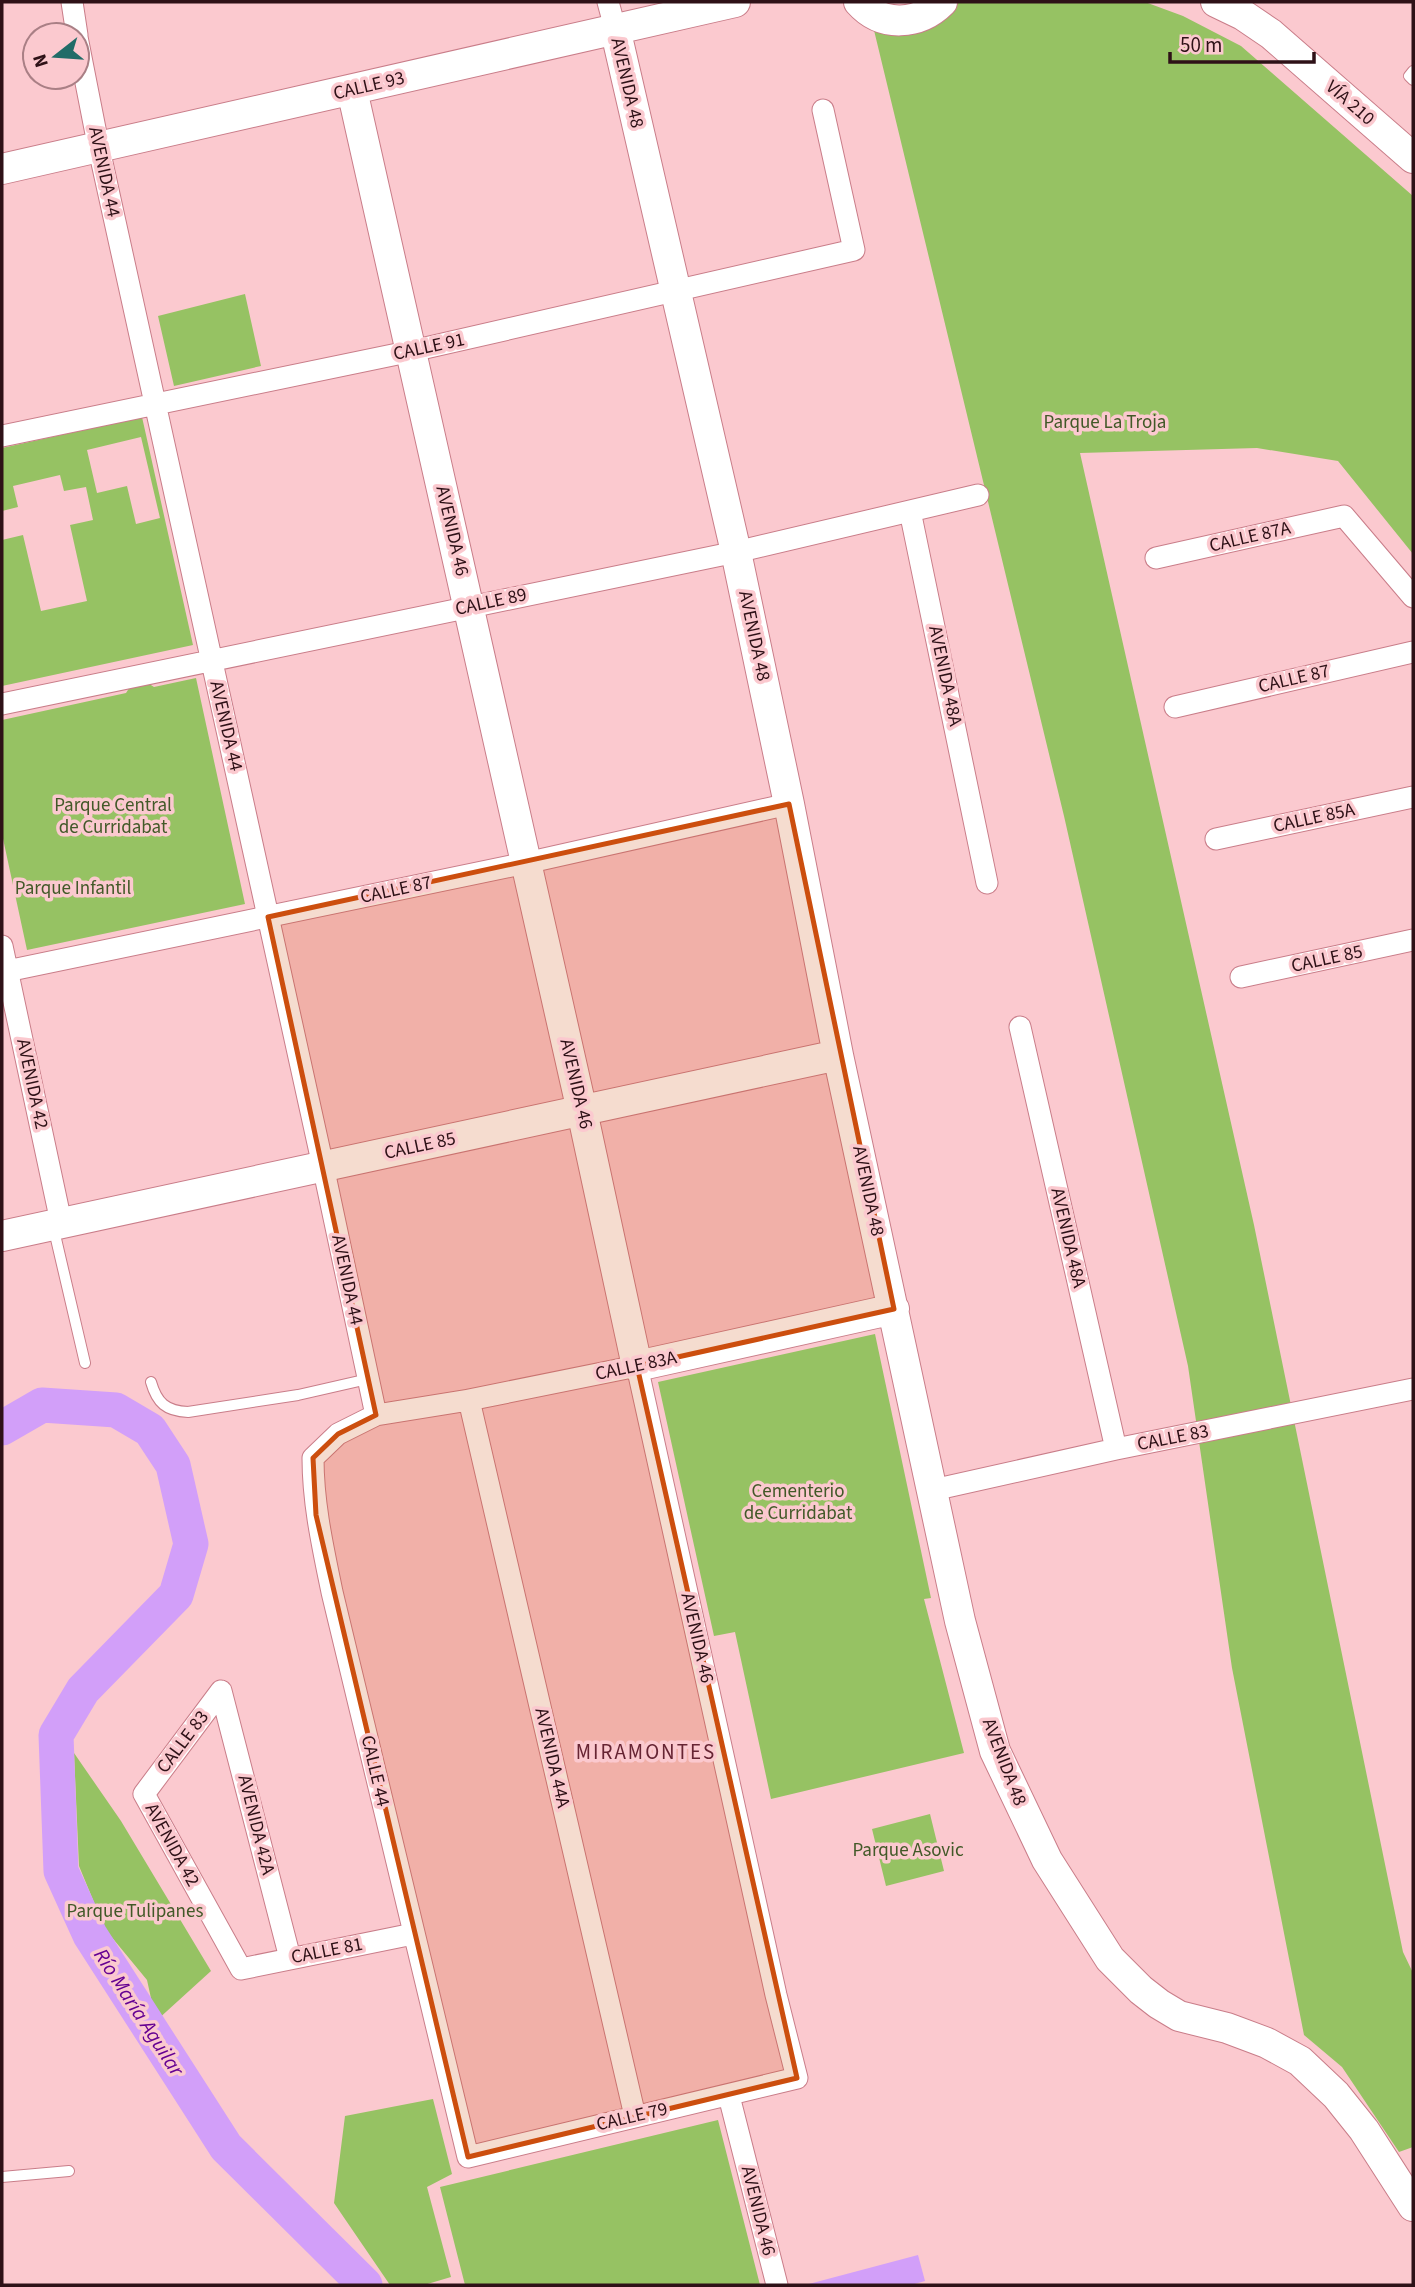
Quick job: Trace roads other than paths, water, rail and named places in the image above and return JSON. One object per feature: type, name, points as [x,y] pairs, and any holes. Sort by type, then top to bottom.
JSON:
[{"type":"main road","name":"CALLE 93","points":[[2,169],[352,90],[611,15],[735,2]]},
{"type":"main road","points":[[859,2],[874,14],[888,20],[903,21],[918,18],[942,2]]},
{"type":"main road","name":"VÍA 210","points":[[1216,2],[1243,15],[1271,34],[1411,152]]},
{"type":"main road","name":"AVENIDA 48","points":[[611,15],[736,552],[838,1055],[960,1621],[995,1751],[1047,1860],[1111,1959],[1141,1990],[1179,2016],[1267,2043],[1300,2061],[1336,2095],[1364,2130],[1401,2167],[1413,2206]]},
{"type":"main road","name":"AVENIDA 46","points":[[352,90],[637,1367]]},
{"type":"main road","name":"CALLE 85","points":[[2,1236],[838,1055]]},
{"type":"main road","name":"CALLE 83A","points":[[637,1367],[894,1309]]},
{"type":"street","name":"AVENIDA 44","points":[[72,2],[75,21]]},
{"type":"street","name":"AVENIDA 44","points":[[88,91],[376,1415]]},
{"type":"street","name":"CALLE 91","points":[[2,436],[412,351],[854,250],[822,110]]},
{"type":"street","name":"CALLE 89","points":[[2,704],[736,552],[978,495]]},
{"type":"street","name":"AVENIDA 48A","points":[[910,511],[987,883]]},
{"type":"street","name":"CALLE 87A","points":[[1156,558],[1344,516],[1413,597]]},
{"type":"street","name":"CALLE 87","points":[[1175,707],[1413,652]]},
{"type":"street","name":"CALLE 85A","points":[[1216,839],[1413,797]]},
{"type":"street","name":"CALLE 87","points":[[4,971],[526,863],[789,804]]},
{"type":"street","name":"CALLE 85","points":[[1241,977],[1413,940]]},
{"type":"street","name":"AVENIDA 42","points":[[2,946],[4,971],[57,1223]]},
{"type":"street","name":"AVENIDA 48A","points":[[1020,1027],[1116,1449]]},
{"type":"street","name":"CALLE 83A","points":[[376,1415],[637,1367]]},
{"type":"street","name":"AVENIDA 46","points":[[637,1367],[776,1995],[797,2078]]},
{"type":"street","name":"CALLE 83","points":[[933,1490],[1116,1449],[1413,1389]]},
{"type":"street","name":"AVENIDA 44A","points":[[469,1400],[635,2116]]},
{"type":"street","name":"CALLE 44","points":[[376,1415],[338,1434],[313,1458],[313,1488],[332,1592],[468,2157]]},
{"type":"street","name":"CALLE 83","points":[[144,1794],[221,1691]]},
{"type":"street","name":"AVENIDA 42A","points":[[221,1691],[290,1958]]},
{"type":"street","name":"AVENIDA 42","points":[[144,1794],[241,1969]]},
{"type":"street","name":"CALLE 81","points":[[241,1969],[413,1934]]},
{"type":"street","name":"CALLE 79","points":[[468,2157],[797,2078]]},
{"type":"street","name":"AVENIDA 46","points":[[729,2096],[777,2285]]},
{"type":"lane","points":[[1413,71],[1409,76],[1413,80]]},
{"type":"lane","name":"AVENIDA 42","points":[[57,1223],[85,1363]]},
{"type":"lane","points":[[151,1382],[160,1404],[174,1412],[188,1412],[298,1395],[368,1379]]},
{"type":"lane","points":[[2,2177],[69,2171]]},
{"type":"waterway","name":"Río María Aguilar","points":[[2,1428],[42,1405],[116,1410],[150,1430],[173,1465],[191,1544],[176,1595],[83,1690],[56,1735],[61,1871],[90,1935],[226,2147],[365,2285]]},
{"type":"district","name":"MIRAMONTES","points":[[646,1752]]},
{"type":"park label","name":"Parque La Troja","points":[[1105,422]]},
{"type":"park label","name":"Parque Central de Curridabat","points":[[113,816]]},
{"type":"park label","name":"Parque Infantil","points":[[73,888]]},
{"type":"park label","name":"Cementerio de Curridabat","points":[[798,1502]]},
{"type":"park label","name":"Parque Asovic","points":[[908,1850]]},
{"type":"park label","name":"Parque Tulipanes","points":[[135,1911]]}]
